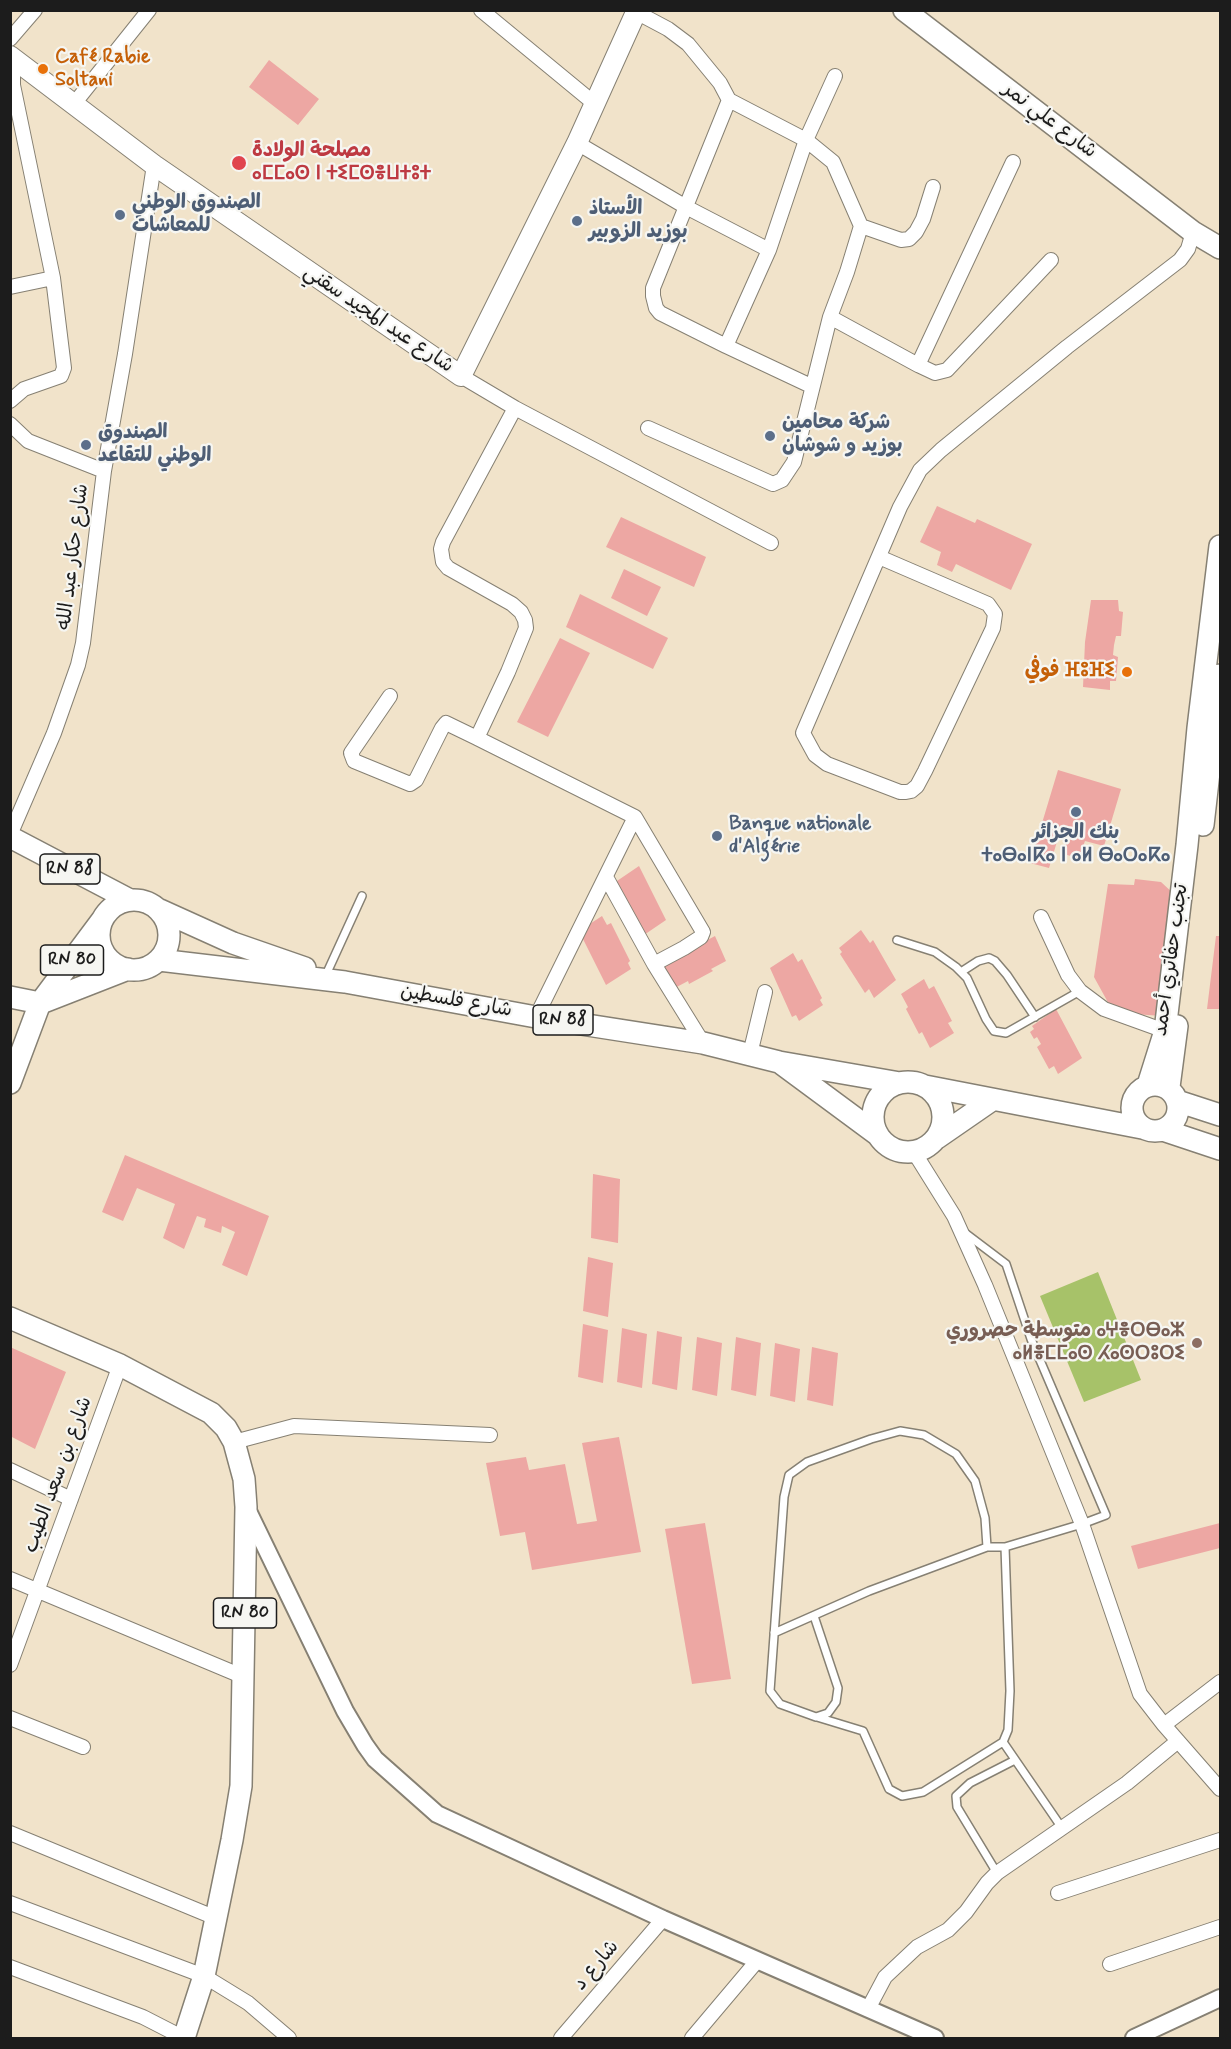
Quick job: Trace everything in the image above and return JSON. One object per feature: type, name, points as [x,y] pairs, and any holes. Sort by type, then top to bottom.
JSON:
[{"type":"main road","name":"شارع علي نمر","points":[[904,10],[1193,232],[1221,248]]},
{"type":"main road","points":[[461,376],[596,104],[637,11]]},
{"type":"main road","name":"شارع عبد المجيد سقني","points":[[10,56],[154,165],[461,376]]},
{"type":"main road","name":"شارع علي نمر","points":[[1193,232],[1208,252],[1221,264]]},
{"type":"main road","name":"تجنب حفاتري أحمد","points":[[1165,1091],[1165,1031],[1198,728],[1221,546]]},
{"type":"main road","name":"تجنب حفاتري أحمد","points":[[1165,1091],[1201,849],[1221,675]]},
{"type":"main road","name":"RN 88","points":[[10,836],[130,900]]},
{"type":"main road","points":[[141,900],[160,910],[169,930],[165,951],[159,960],[140,969],[128,969],[118,966],[109,959],[102,950],[99,928],[103,917],[110,909],[119,903],[141,900]]},
{"type":"main road","name":"شارع فلسطين","points":[[160,910],[233,943],[332,979]]},
{"type":"main road","name":"RN 80","points":[[10,1083],[40,1003],[103,917]]},
{"type":"main road","name":"شارع فلسطين","points":[[159,960],[332,979],[536,1017],[704,1043],[779,1062]]},
{"type":"main road","name":"RN 80","points":[[10,997],[40,1003],[128,969]]},
{"type":"main road","name":"RN 88","points":[[779,1062],[900,1083]]},
{"type":"main road","name":"RN 88","points":[[779,1062],[878,1135]]},
{"type":"main road","points":[[992,1100],[923,1149],[914,1152],[894,1149],[885,1143],[878,1135],[873,1114],[881,1094],[890,1087],[909,1082],[1150,1131],[1163,1130],[1221,1149]]},
{"type":"main road","points":[[925,1086],[933,1092],[943,1109],[944,1119],[937,1138]]},
{"type":"main road","points":[[1163,1130],[1170,1126],[1177,1115],[1165,1091]]},
{"type":"main road","points":[[1142,1128],[1132,1115],[1131,1107],[1136,1094],[1165,1091],[1221,1115]]},
{"type":"main road","points":[[1069,1113],[1131,1107]]},
{"type":"main road","name":"RN 80","points":[[10,1318],[120,1365],[211,1413],[226,1428],[234,1442],[244,1479],[246,1507],[241,1786],[204,1976],[184,2038]]},
{"type":"street","points":[[10,39],[35,10]]},
{"type":"street","points":[[73,105],[149,10]]},
{"type":"street","points":[[482,10],[596,104]]},
{"type":"street","points":[[637,11],[688,44],[720,83],[729,100],[806,140],[833,162],[861,226],[848,272],[830,317],[794,462],[782,480],[773,484],[648,428]]},
{"type":"street","points":[[10,68],[13,73],[14,103],[53,278],[64,368],[61,376],[24,389],[10,401]]},
{"type":"street","points":[[726,346],[769,250],[806,140],[836,76]]},
{"type":"street","points":[[729,100],[653,288],[653,302],[660,313],[812,386]]},
{"type":"street","points":[[577,143],[686,207],[769,250]]},
{"type":"street","points":[[918,365],[1013,162]]},
{"type":"street","name":"شارع حكار عبد الله","points":[[10,836],[54,732],[78,665],[92,578],[104,471],[125,354],[154,165]]},
{"type":"street","points":[[861,226],[901,240],[909,239],[923,219],[933,187]]},
{"type":"street","points":[[879,557],[988,604],[995,614],[993,628],[926,771],[916,786],[906,792],[900,792],[827,764],[815,754],[803,733],[900,507],[921,470],[940,450],[1067,347],[1180,260],[1188,249],[1193,232]]},
{"type":"street","points":[[830,317],[935,373],[947,370],[1051,260]]},
{"type":"street","points":[[10,287],[53,278]]},
{"type":"street","name":"شارع عبد المجيد سقني","points":[[461,376],[516,408],[771,543]]},
{"type":"street","points":[[477,738],[526,628],[525,620],[521,612],[512,604],[448,568],[443,562],[441,549],[516,408]]},
{"type":"street","points":[[10,424],[28,441],[104,471]]},
{"type":"street","points":[[390,696],[351,753],[354,761],[410,784],[416,780],[446,723],[635,817],[703,932],[701,937],[654,964]]},
{"type":"street","points":[[536,1017],[635,817]]},
{"type":"street","points":[[606,877],[654,964],[704,1043]]},
{"type":"street","points":[[1041,917],[1068,975],[1080,991],[1104,1009],[1165,1031]]},
{"type":"street","points":[[750,1054],[765,992]]},
{"type":"street","points":[[914,1152],[960,1229],[985,1285],[1082,1524],[1140,1694],[1164,1725],[1221,1789]]},
{"type":"street","name":"شارع بن سعد الطيب","points":[[10,1665],[120,1365]]},
{"type":"street","points":[[234,1442],[294,1426],[490,1435]]},
{"type":"street","points":[[10,1470],[71,1499]]},
{"type":"street","points":[[246,1507],[345,1711],[375,1759],[437,1814],[663,1919],[936,2038]]},
{"type":"street","points":[[10,1579],[244,1677]]},
{"type":"street","points":[[1164,1725],[1221,1682]]},
{"type":"street","points":[[10,1719],[83,1748]]},
{"type":"street","points":[[868,2009],[885,1977],[917,1947],[948,1930],[966,1912],[997,1873],[1127,1783],[1178,1741]]},
{"type":"street","points":[[10,1833],[216,1918]]},
{"type":"street","points":[[1058,1893],[1221,1840]]},
{"type":"street","points":[[10,1903],[204,1976],[248,2003],[289,2038]]},
{"type":"street","name":"شارع د","points":[[561,2038],[663,1919]]},
{"type":"street","points":[[1110,1964],[1221,1927]]},
{"type":"street","points":[[692,2038],[758,1961]]},
{"type":"street","points":[[10,1967],[143,2017],[184,2038]]},
{"type":"street","points":[[1134,2038],[1221,1998]]},
{"type":"lane","points":[[332,979],[362,896]]},
{"type":"lane","points":[[897,940],[935,952],[961,972],[967,978],[994,1031],[1006,1034],[1080,991]]},
{"type":"lane","points":[[961,972],[978,961],[989,958],[995,961],[1035,1017]]},
{"type":"lane","points":[[774,1633],[869,1591],[987,1547],[1005,1547],[1106,1515],[1031,1339],[1006,1264],[960,1229]]},
{"type":"lane","points":[[987,1547],[985,1518],[975,1481],[956,1454],[924,1435],[900,1431],[871,1439],[807,1462],[789,1475],[784,1497],[770,1691],[780,1704],[863,1731],[889,1789],[902,1796],[923,1792],[1003,1742],[1008,1730],[1011,1691],[1005,1547]]},
{"type":"lane","points":[[814,1616],[838,1688],[836,1702],[828,1713],[816,1717]]},
{"type":"lane","points":[[1003,1742],[1062,1828]]},
{"type":"lane","points":[[997,1873],[957,1807],[956,1796],[969,1783],[1015,1760]]},
{"type":"green space","points":[[1098,1272],[1141,1380],[1084,1402],[1040,1296]]},
{"type":"building","points":[[269,60],[319,99],[298,125],[249,87]]},
{"type":"building","points":[[937,506],[975,523],[977,519],[1032,544],[1011,590],[956,564],[952,572],[937,565],[941,552],[920,542]]},
{"type":"building","points":[[621,517],[706,557],[694,587],[606,547]]},
{"type":"building","points":[[624,569],[661,587],[647,616],[611,598]]},
{"type":"building","points":[[580,594],[668,638],[653,669],[566,627]]},
{"type":"building","points":[[1091,600],[1118,600],[1119,611],[1123,612],[1121,636],[1116,636],[1114,645],[1113,655],[1118,657],[1116,681],[1110,681],[1110,690],[1083,687],[1085,642]]},
{"type":"building","points":[[560,638],[590,653],[548,737],[517,722]]},
{"type":"building","points":[[1058,770],[1121,789],[1104,846],[1085,841],[1079,858],[1063,854],[1068,838],[1059,835],[1049,868],[1030,863]]},
{"type":"building","points":[[639,866],[666,920],[641,937],[614,883]]},
{"type":"building","points":[[1135,879],[1161,882],[1174,894],[1162,1016],[1134,1014],[1110,1006],[1094,977],[1108,884],[1134,885]]},
{"type":"building","points":[[602,916],[607,925],[611,923],[630,961],[628,963],[631,969],[606,985],[579,931]]},
{"type":"building","points":[[861,930],[870,943],[873,940],[896,980],[874,998],[869,989],[865,993],[840,954],[842,952],[839,948]]},
{"type":"building","points":[[715,936],[726,961],[689,984],[688,981],[671,990],[660,965]]},
{"type":"building","points":[[1216,936],[1220,936],[1220,1009],[1207,1009]]},
{"type":"building","points":[[793,953],[798,962],[802,959],[822,998],[820,1000],[823,1005],[799,1021],[796,1015],[792,1017],[770,968]]},
{"type":"building","points":[[924,979],[929,989],[934,986],[952,1021],[948,1023],[954,1033],[930,1048],[922,1032],[919,1034],[901,994]]},
{"type":"building","points":[[1056,1009],[1082,1058],[1058,1074],[1054,1066],[1049,1069],[1037,1047],[1041,1044],[1030,1032],[1034,1029],[1032,1026]]},
{"type":"building","points":[[125,1155],[269,1216],[247,1276],[222,1265],[235,1232],[222,1226],[221,1233],[204,1227],[206,1219],[197,1216],[184,1249],[163,1238],[175,1204],[137,1188],[123,1221],[102,1212]]},
{"type":"building","points":[[593,1174],[620,1179],[618,1243],[591,1238]]},
{"type":"building","points":[[588,1257],[613,1263],[608,1317],[583,1311]]},
{"type":"building","points":[[583,1324],[608,1330],[603,1383],[578,1377]]},
{"type":"building","points":[[622,1328],[647,1334],[642,1388],[617,1382]]},
{"type":"building","points":[[657,1331],[682,1337],[677,1390],[652,1384]]},
{"type":"building","points":[[697,1337],[722,1343],[717,1396],[692,1390]]},
{"type":"building","points":[[736,1337],[761,1343],[756,1396],[731,1390]]},
{"type":"building","points":[[775,1343],[800,1349],[795,1402],[770,1396]]},
{"type":"building","points":[[10,1347],[66,1372],[35,1449],[10,1436]]},
{"type":"building","points":[[812,1347],[838,1353],[833,1406],[807,1400]]},
{"type":"building","points":[[619,1437],[641,1552],[532,1570],[525,1532],[500,1536],[486,1463],[526,1457],[529,1470],[565,1464],[577,1524],[597,1521],[582,1443]]},
{"type":"building","points":[[705,1523],[731,1679],[692,1684],[665,1529]]},
{"type":"building","points":[[1220,1523],[1220,1548],[1138,1569],[1131,1546]]},
{"type":"place","name":"Café Rabie Soltani","points":[[43,69]]},
{"type":"place","name":"مصلحة الولادة ⴰⵎⵎⴰⵙ ⵏ ⵜⵉⵎⵙⴻⵡⵜⵓⵜ","points":[[239,163]]},
{"type":"place","name":"الصندوق الوطني للمعاشات","points":[[120,215]]},
{"type":"place","name":"الأستاذ بوزيد الزوبير","points":[[577,221]]},
{"type":"place","name":"شركة محامين بوزيد و شوشان","points":[[770,436]]},
{"type":"place","name":"الصندوق الوطني للتقاعد","points":[[86,445]]},
{"type":"place","name":"فوفي ⴼⵓⴼⵉ","points":[[1127,672]]},
{"type":"place","name":"بنك الجزائر ⵜⴰⴱⴰⵏⴽⴰ ⵏ ⴰⵍ ⴱⴰⵔⴰⴽⴰ","points":[[1076,812]]},
{"type":"place","name":"Banque nationale d'Algérie","points":[[717,836]]},
{"type":"place","name":"متوسطة حصروري ⴰⵖⴻⵔⴱⴰⵣ ⴰⵍⴻⵎⵎⴰⵙ ⵃⴰⵙⵔⵓⵔⵉ","points":[[1197,1343]]}]
